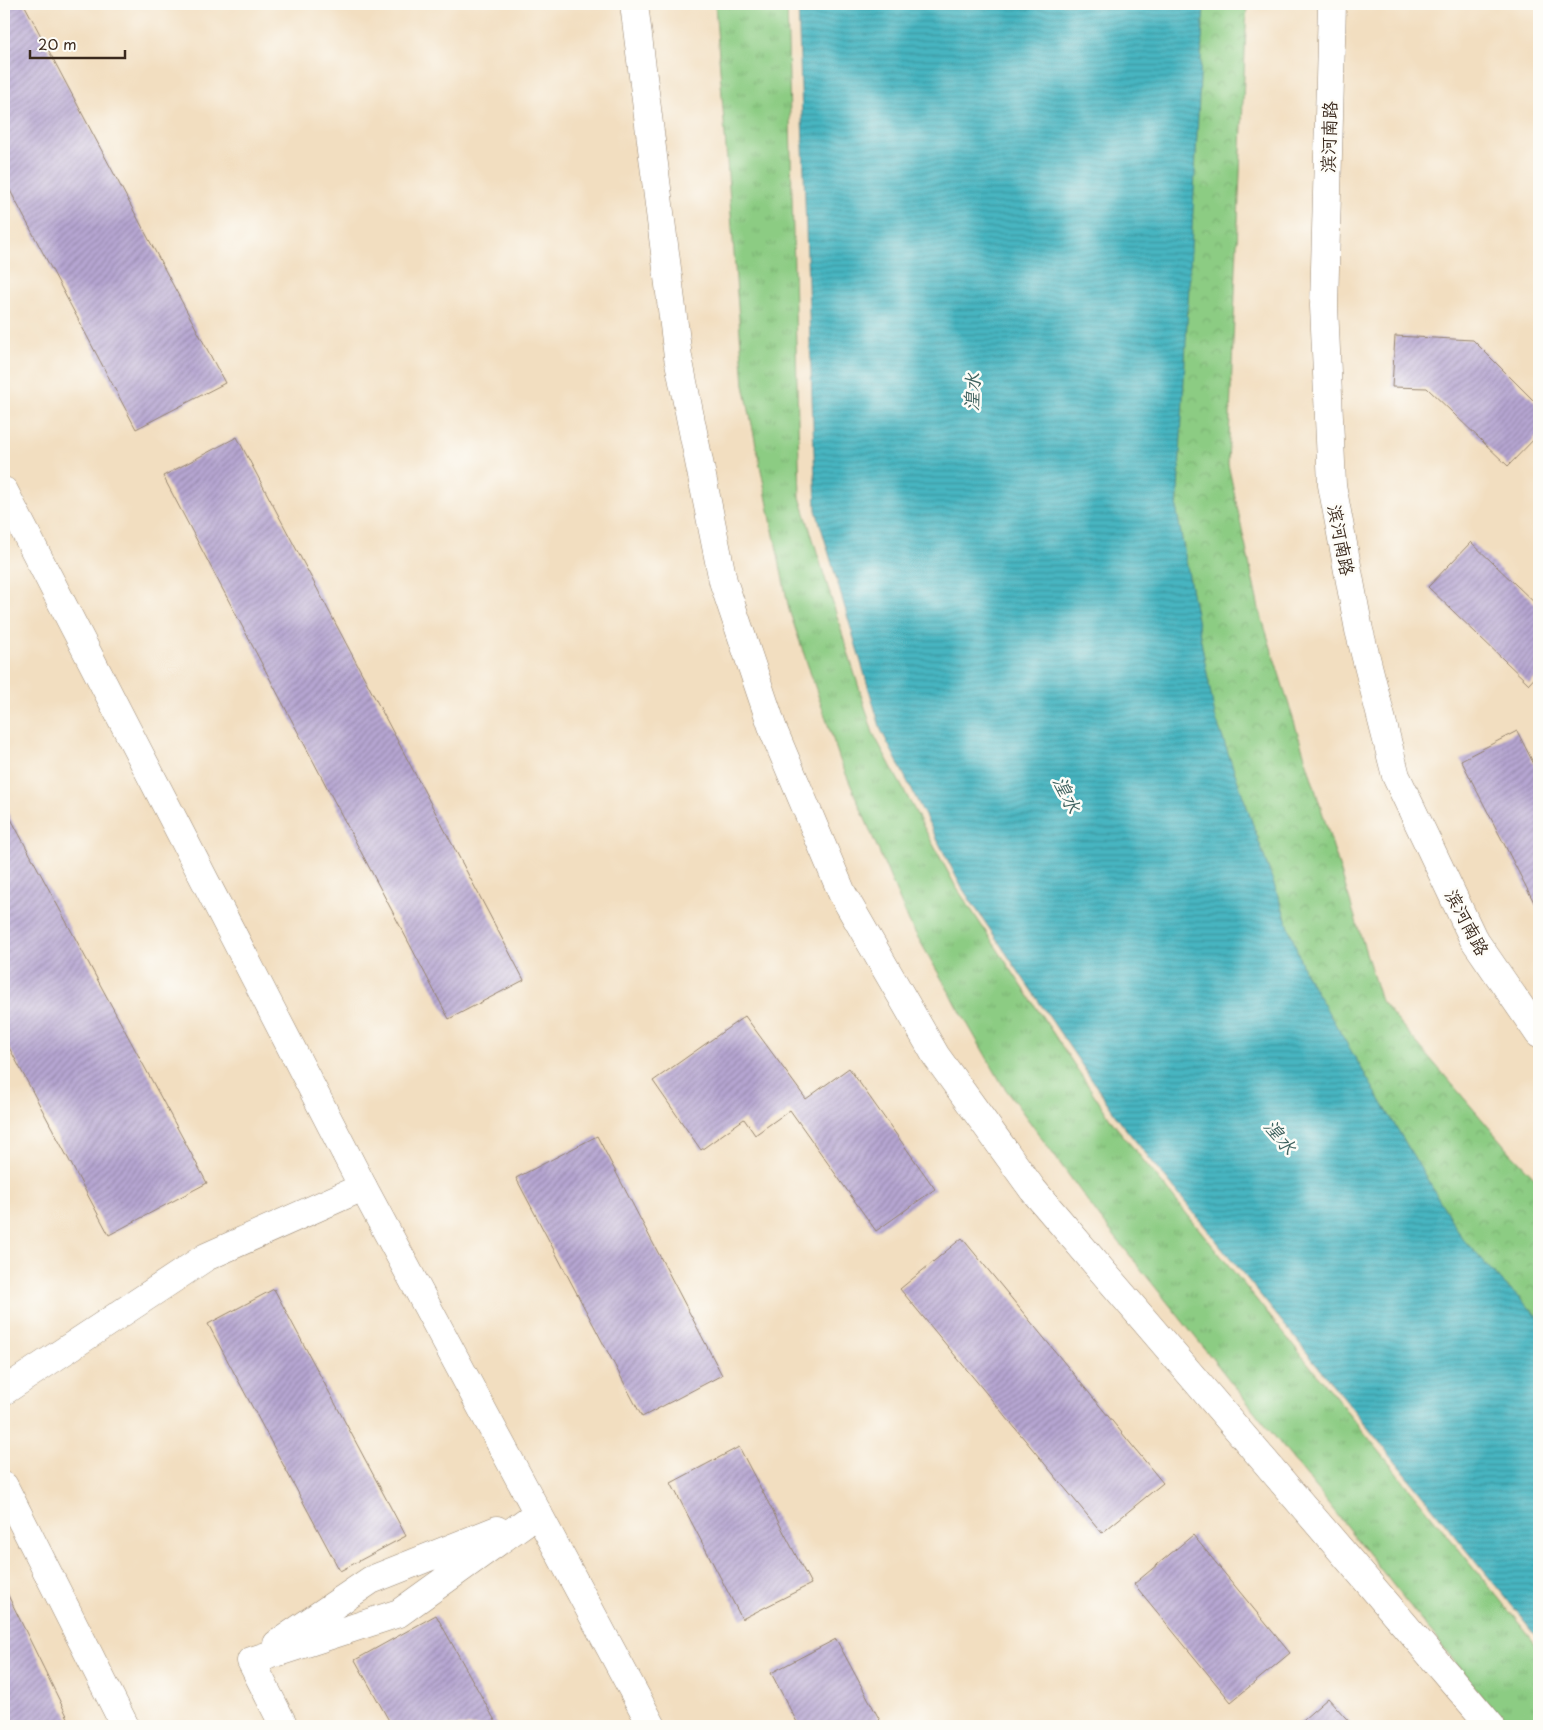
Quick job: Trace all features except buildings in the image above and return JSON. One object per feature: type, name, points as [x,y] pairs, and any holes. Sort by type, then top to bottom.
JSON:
[{"type":"street","points":[[634,4],[678,357],[723,582],[774,732],[842,893],[936,1056],[1033,1190],[1491,1726]]},
{"type":"street","name":"滨河南路","points":[[1332,4],[1324,316],[1332,484],[1359,630],[1396,776],[1472,938],[1539,1034]]},
{"type":"street","points":[[4,491],[363,1187],[652,1726]]},
{"type":"street","points":[[4,1391],[206,1258],[363,1187]]},
{"type":"street","points":[[4,1486],[125,1726]]},
{"type":"street","points":[[251,1661],[399,1614],[538,1514]]},
{"type":"street","points":[[251,1661],[371,1580],[538,1514]]},
{"type":"street","points":[[251,1661],[284,1726]]},
{"type":"green space","points":[[715,4],[787,4],[800,497],[873,733],[956,887],[1113,1123],[1539,1648],[1539,1726],[1506,1726],[1100,1218],[1002,1084],[909,922],[840,760],[789,610],[744,385]]},
{"type":"green space","points":[[1191,4],[1247,4],[1228,464],[1259,609],[1381,1001],[1510,1152],[1539,1182],[1539,1340],[1488,1292],[1291,982],[1200,725],[1163,522]]},
{"type":"water","name":"湟水","points":[[798,4],[1204,4],[1177,512],[1215,716],[1305,973],[1462,1238],[1502,1282],[1539,1317],[1539,1639],[1121,1123],[962,888],[881,730],[816,510]]}]
